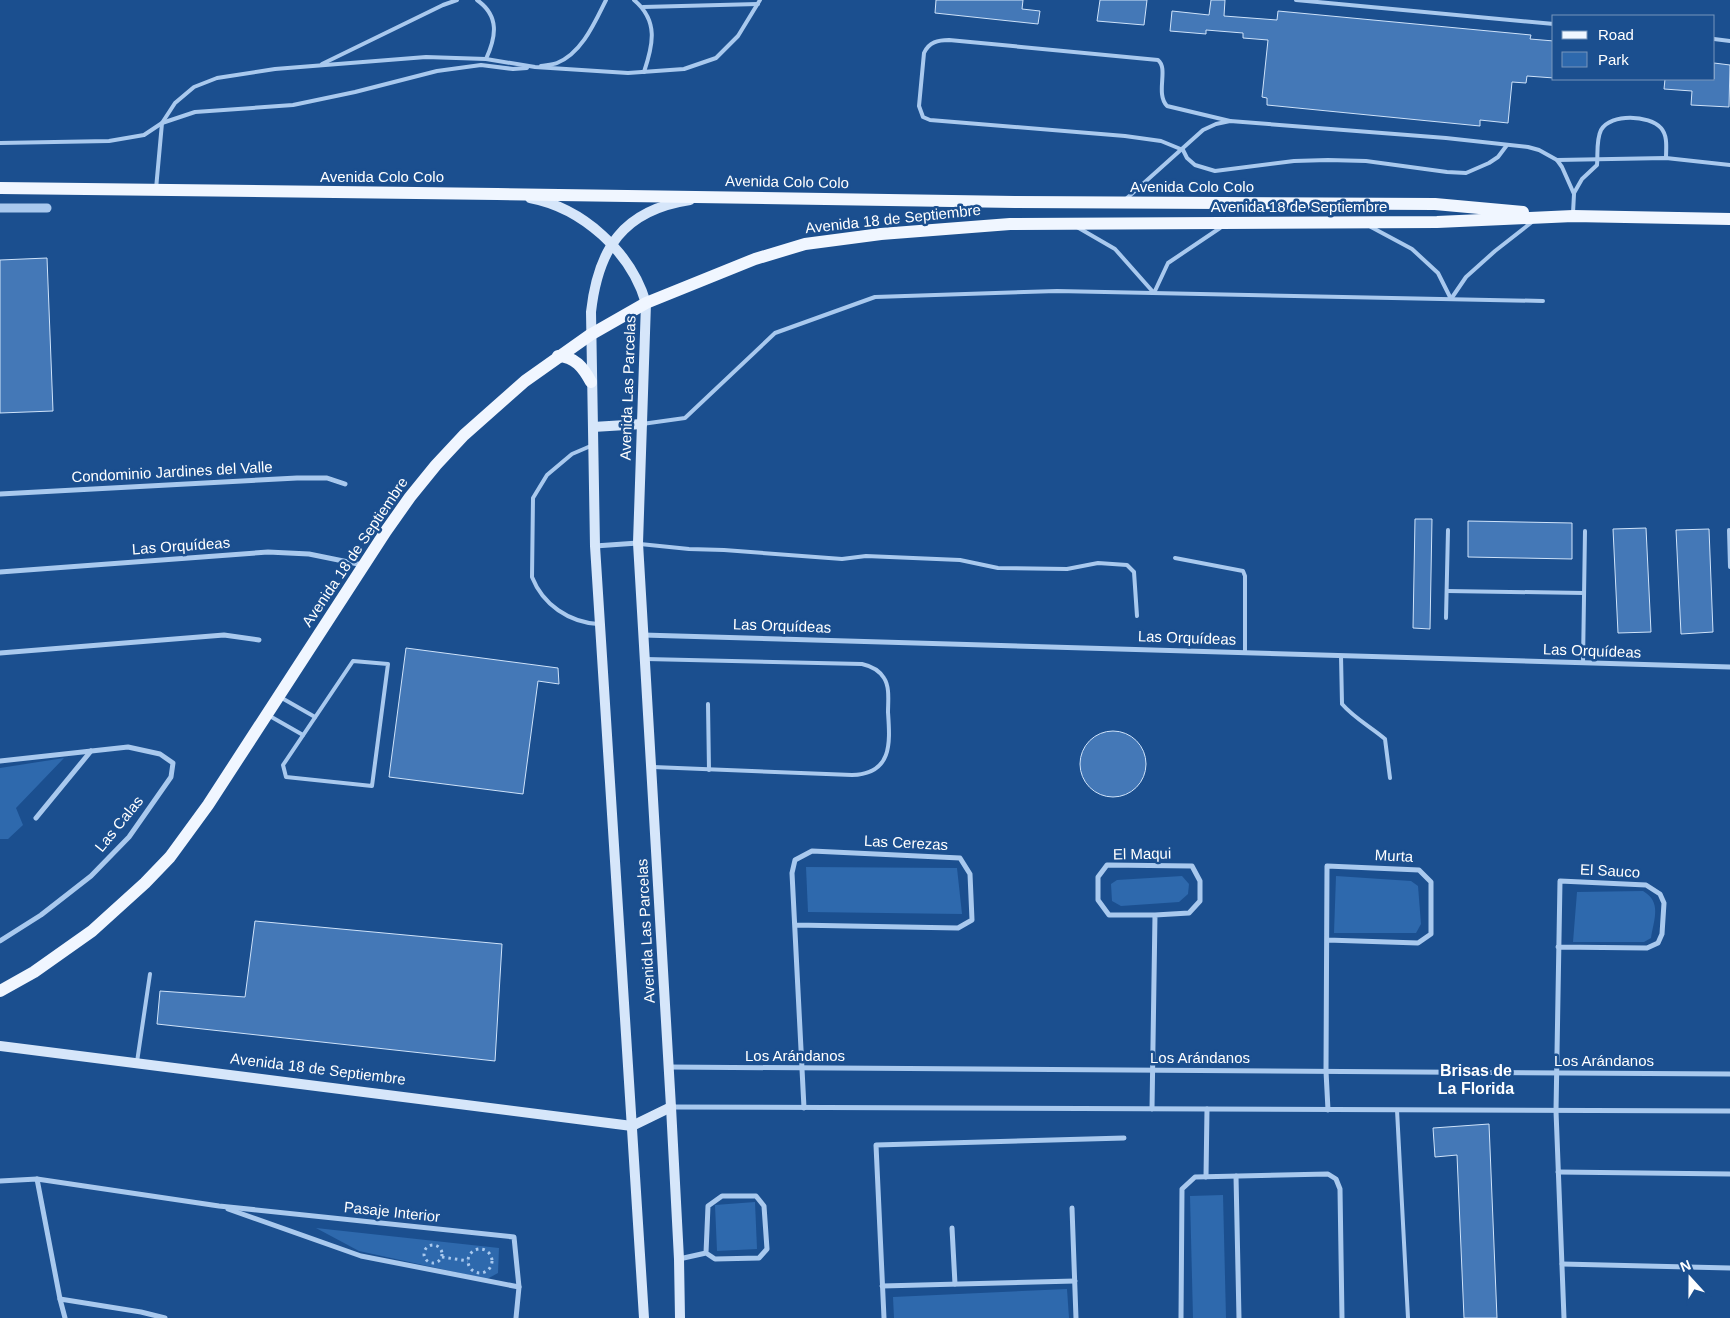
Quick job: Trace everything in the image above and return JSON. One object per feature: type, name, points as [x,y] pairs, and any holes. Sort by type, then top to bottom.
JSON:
[{"type":"main road","name":"Avenida Colo Colo","points":[[0,188],[1435,204],[1573,216]]},
{"type":"main road","name":"Avenida Las Parcelas","points":[[497,194],[525,197],[553,204],[580,218],[612,244],[635,274],[646,303],[638,543],[669,1067],[679,1258],[680,1318]]},
{"type":"main road","name":"Avenida Las Parcelas","points":[[644,1318],[595,546],[591,312],[596,276],[601,264],[612,244],[629,224],[647,213],[687,201],[721,197]]},
{"type":"main road","name":"Avenida 18 de Septiembre","points":[[1,987],[34,972],[85,936],[119,908],[170,857],[208,805],[410,497],[441,459],[493,407],[558,356],[646,303],[725,270],[805,244],[881,234],[1010,224],[1437,222],[1573,216]]},
{"type":"main road","points":[[1573,216],[1730,219]]},
{"type":"main road","points":[[558,356],[576,362],[582,367],[591,382]]},
{"type":"main road","points":[[592,427],[642,424]]},
{"type":"main road","name":"Avenida 18 de Septiembre","points":[[0,1046],[632,1126]]},
{"type":"main road","points":[[632,1126],[671,1107]]},
{"type":"street","points":[[0,208],[47,208]]},
{"type":"street","name":"Condominio Jardines del Valle","points":[[0,494],[297,478],[327,478],[345,484]]},
{"type":"street","points":[[595,546],[638,543]]},
{"type":"street","name":"Las Orquídeas","points":[[0,572],[268,552],[309,554],[364,565]]},
{"type":"street","points":[[0,653],[224,635],[259,640]]},
{"type":"street","name":"Las Orquídeas","points":[[643,635],[1730,667]]},
{"type":"street","name":"Las Calas","points":[[0,761],[128,747],[160,754],[173,763],[171,777],[129,837],[91,876],[41,915],[0,941]]},
{"type":"street","points":[[36,818],[91,751]]},
{"type":"street","name":"Las Cerezas","points":[[795,925],[958,928],[972,920],[970,874],[960,858],[812,851],[795,860],[792,873],[804,1108]]},
{"type":"street","name":"El Maqui","points":[[1107,865],[1192,866],[1200,882],[1200,901],[1189,913],[1155,915],[1109,915],[1098,900],[1098,877],[1107,865]]},
{"type":"street","name":"Murta","points":[[1327,940],[1418,943],[1431,934],[1431,882],[1419,870],[1327,866],[1326,1071],[1328,1110]]},
{"type":"street","name":"El Sauco","points":[[1558,947],[1647,948],[1658,944],[1662,934],[1664,903],[1660,894],[1646,885],[1560,881],[1558,947],[1556,1110],[1564,1318]]},
{"type":"street","points":[[1152,1109],[1155,915]]},
{"type":"street","name":"Los Arándanos","points":[[669,1067],[1730,1074]]},
{"type":"street","points":[[671,1107],[1730,1111]]},
{"type":"street","points":[[1206,1177],[1207,1110]]},
{"type":"street","points":[[884,1318],[876,1144],[1124,1138]]},
{"type":"street","points":[[1558,1172],[1730,1174]]},
{"type":"street","points":[[1181,1318],[1182,1189],[1195,1177],[1328,1174],[1336,1179],[1340,1188],[1342,1318]]},
{"type":"street","points":[[1236,1176],[1239,1318]]},
{"type":"street","points":[[36,1179],[65,1318]]},
{"type":"street","name":"Pasaje Interior","points":[[0,1181],[36,1179],[218,1206],[514,1238],[519,1287],[516,1318]]},
{"type":"street","points":[[679,1258],[706,1253],[715,1259],[759,1258],[767,1249],[764,1206],[756,1196],[722,1196],[708,1206],[706,1253]]},
{"type":"street","name":"Pasaje Interior","points":[[218,1206],[361,1256],[519,1287]]},
{"type":"street","points":[[1072,1208],[1076,1318]]},
{"type":"street","points":[[952,1228],[954,1284]]},
{"type":"street","points":[[1562,1264],[1730,1268]]},
{"type":"street","points":[[882,1286],[1075,1281]]},
{"type":"street","points":[[60,1299],[165,1318]]},
{"type":"lane","points":[[320,66],[443,5],[457,0]]},
{"type":"lane","points":[[477,0],[484,4],[495,28],[494,42],[486,59]]},
{"type":"lane","points":[[0,143],[109,141],[144,135],[162,123],[195,112],[293,105],[355,92],[437,71],[481,65],[513,69],[557,63],[573,52],[590,31],[606,0]]},
{"type":"lane","points":[[634,0],[643,7],[651,27],[652,47],[644,72]]},
{"type":"lane","points":[[1296,0],[1552,24]]},
{"type":"lane","points":[[643,7],[759,2]]},
{"type":"lane","points":[[156,191],[162,123],[175,103],[194,87],[217,78],[275,69],[426,57],[486,59],[535,67],[628,73],[684,69],[716,58],[738,36],[759,2]]},
{"type":"lane","points":[[1715,39],[1730,41]]},
{"type":"lane","points":[[1507,145],[1498,157],[1466,173],[1366,161],[1328,160],[1294,161],[1215,171],[1195,165],[1183,150],[1161,141],[930,120],[923,117],[919,106],[924,53],[931,44],[938,40],[949,40],[1158,60],[1163,67],[1161,81],[1162,101],[1167,106],[1173,109],[1206,114],[1230,121],[1436,138],[1528,147],[1539,150],[1557,160],[1666,158],[1730,164]]},
{"type":"lane","points":[[1573,216],[1574,194],[1582,178],[1597,165],[1598,138],[1601,130],[1606,125],[1618,119],[1640,119],[1654,122],[1661,128],[1666,138],[1666,158]]},
{"type":"lane","points":[[1122,202],[1204,130],[1216,124],[1230,121]]},
{"type":"lane","points":[[1557,160],[1574,194]]},
{"type":"lane","points":[[1451,299],[1466,277],[1537,218]]},
{"type":"lane","points":[[1154,293],[1168,263],[1227,223]]},
{"type":"lane","points":[[1362,223],[1412,249],[1438,273],[1451,299]]},
{"type":"lane","points":[[1071,224],[1115,249],[1154,293]]},
{"type":"lane","points":[[642,424],[685,418],[775,333],[876,297],[1057,291],[1543,301]]},
{"type":"lane","points":[[593,445],[572,454],[547,475],[533,498],[532,577],[547,603],[567,616],[585,623],[600,624]]},
{"type":"lane","points":[[1446,618],[1448,530]]},
{"type":"lane","points":[[1729,530],[1730,567]]},
{"type":"lane","points":[[1583,663],[1585,531]]},
{"type":"lane","points":[[638,543],[689,549],[842,559],[866,556],[960,560],[998,568],[1067,569],[1098,563],[1127,565],[1134,572],[1137,616]]},
{"type":"lane","points":[[1175,558],[1243,571],[1245,576],[1245,653]]},
{"type":"lane","points":[[1447,591],[1584,593]]},
{"type":"lane","points":[[1341,656],[1342,704],[1349,712],[1371,726],[1385,739],[1390,778]]},
{"type":"lane","points":[[645,659],[862,664],[874,668],[884,678],[887,685],[890,743],[886,756],[878,767],[872,771],[852,774],[651,767]]},
{"type":"lane","points":[[353,661],[388,664],[372,786],[286,777],[283,765],[303,735],[353,661]]},
{"type":"lane","points":[[278,696],[315,717]]},
{"type":"lane","points":[[708,704],[709,770]]},
{"type":"lane","points":[[267,714],[303,735]]},
{"type":"lane","points":[[137,1062],[150,974]]},
{"type":"lane","points":[[1397,1110],[1408,1318]]},
{"type":"path","points":[[436,1245],[442,1251],[442,1257],[438,1262],[431,1263],[426,1260],[424,1251],[427,1246],[436,1245]]},
{"type":"path","points":[[481,1249],[488,1252],[492,1262],[488,1269],[481,1273],[474,1271],[468,1261],[470,1254],[481,1249]]},
{"type":"path","points":[[442,1257],[468,1261]]},
{"type":"green space","points":[[64,758],[16,808],[23,825],[8,839],[0,839],[0,768]]},
{"type":"green space","points":[[806,867],[957,868],[962,914],[808,912]]},
{"type":"green space","points":[[1182,876],[1189,884],[1188,894],[1179,902],[1121,906],[1112,901],[1111,884],[1117,880]]},
{"type":"green space","points":[[1336,876],[1411,881],[1418,886],[1421,924],[1416,933],[1334,933]]},
{"type":"green space","points":[[1643,891],[1653,900],[1655,906],[1651,938],[1644,942],[1573,942],[1577,892]]},
{"type":"green space","points":[[1223,1195],[1226,1318],[1193,1318],[1190,1196]]},
{"type":"green space","points":[[755,1202],[757,1249],[717,1251],[715,1205]]},
{"type":"green space","points":[[316,1228],[499,1248],[498,1273],[487,1279],[359,1251]]},
{"type":"green space","points":[[1067,1289],[1069,1318],[894,1318],[893,1297]]},
{"type":"building","points":[[936,0],[1023,0],[1022,9],[1040,11],[1038,24],[935,13]]},
{"type":"building","points":[[1100,0],[1147,0],[1144,25],[1097,21]]},
{"type":"building","points":[[1211,0],[1225,0],[1224,16],[1277,20],[1278,11],[1531,35],[1530,39],[1552,41],[1552,78],[1527,76],[1526,83],[1512,82],[1508,123],[1480,120],[1480,126],[1267,105],[1267,98],[1262,97],[1268,40],[1243,38],[1243,33],[1206,30],[1206,34],[1170,31],[1172,11],[1209,15]]},
{"type":"building","points":[[1715,63],[1730,65],[1729,107],[1691,105],[1692,91],[1664,89],[1665,80],[1715,80]]},
{"type":"building","points":[[47,258],[53,411],[0,413],[0,260]]},
{"type":"building","points":[[1415,519],[1432,519],[1430,629],[1413,628]]},
{"type":"building","points":[[1468,521],[1572,523],[1572,559],[1468,557]]},
{"type":"building","points":[[1646,528],[1651,632],[1618,633],[1613,529]]},
{"type":"building","points":[[1709,529],[1713,632],[1681,634],[1676,530]]},
{"type":"building","points":[[406,648],[558,668],[559,684],[538,681],[523,794],[389,777]]},
{"type":"building","points":[[1107,731],[1119,731],[1131,736],[1141,746],[1146,758],[1144,777],[1131,792],[1119,797],[1107,797],[1095,792],[1085,782],[1080,770],[1080,758],[1085,746],[1095,736]]},
{"type":"building","points":[[255,921],[502,944],[495,1061],[157,1024],[160,991],[245,997]]},
{"type":"building","points":[[1489,1124],[1497,1318],[1464,1318],[1457,1155],[1435,1157],[1433,1128]]},
{"type":"district","name":"Brisas de La Florida","points":[[1476,1079]]}]
